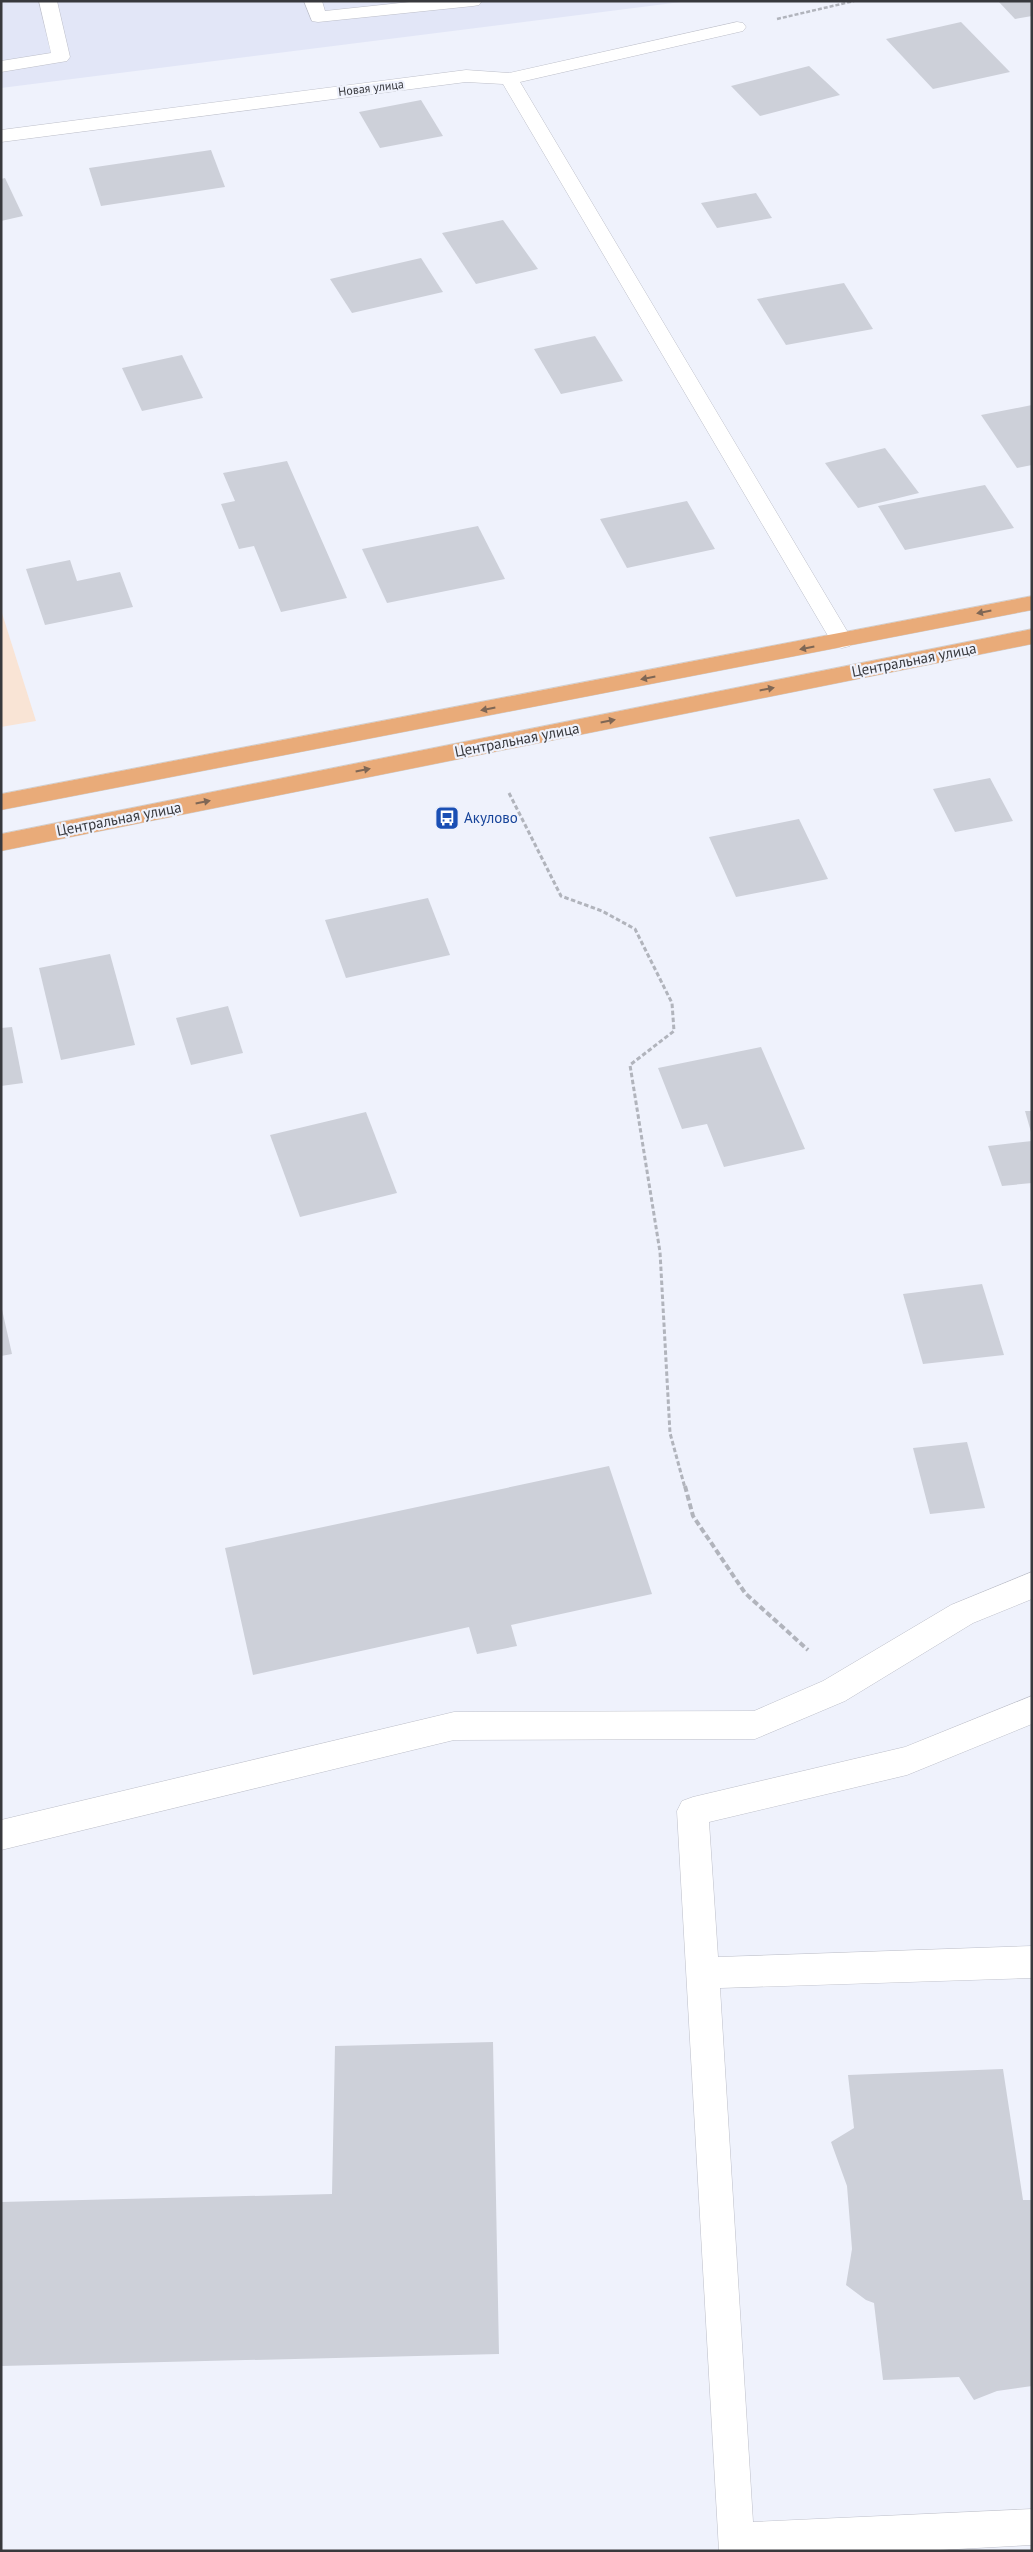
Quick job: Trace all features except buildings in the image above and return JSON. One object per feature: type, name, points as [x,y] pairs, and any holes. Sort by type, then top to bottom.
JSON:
[{"type":"main road","points":[[1,802],[1032,603]]},
{"type":"main road","name":"Центральная улица","points":[[1,843],[1032,636]]},
{"type":"street","points":[[1,67],[61,57],[48,1]]},
{"type":"street","points":[[313,1],[318,17],[473,1]]},
{"type":"street","name":"Новая улица","points":[[1,136],[466,76],[509,80],[737,27]]},
{"type":"street","points":[[509,80],[842,641]]},
{"type":"street","points":[[1,1835],[454,1726],[756,1725],[834,1692],[962,1614],[1032,1585]]},
{"type":"street","points":[[1032,1710],[907,1761],[693,1811],[737,2546],[1032,2527]]},
{"type":"street","points":[[703,1973],[1032,1962]]},
{"type":"path","points":[[737,27],[854,1]]},
{"type":"path","points":[[509,793],[561,896],[602,911],[635,929],[672,1003],[674,1031],[630,1065],[660,1252],[670,1433],[693,1516],[745,1593],[804,1648],[868,1671]]},
{"type":"shaded area","points":[[1,1],[689,1],[1,88]]},
{"type":"shaded area","points":[[1,610],[36,721],[1,727]]},
{"type":"place","name":"Акулово","points":[[447,818]]}]
